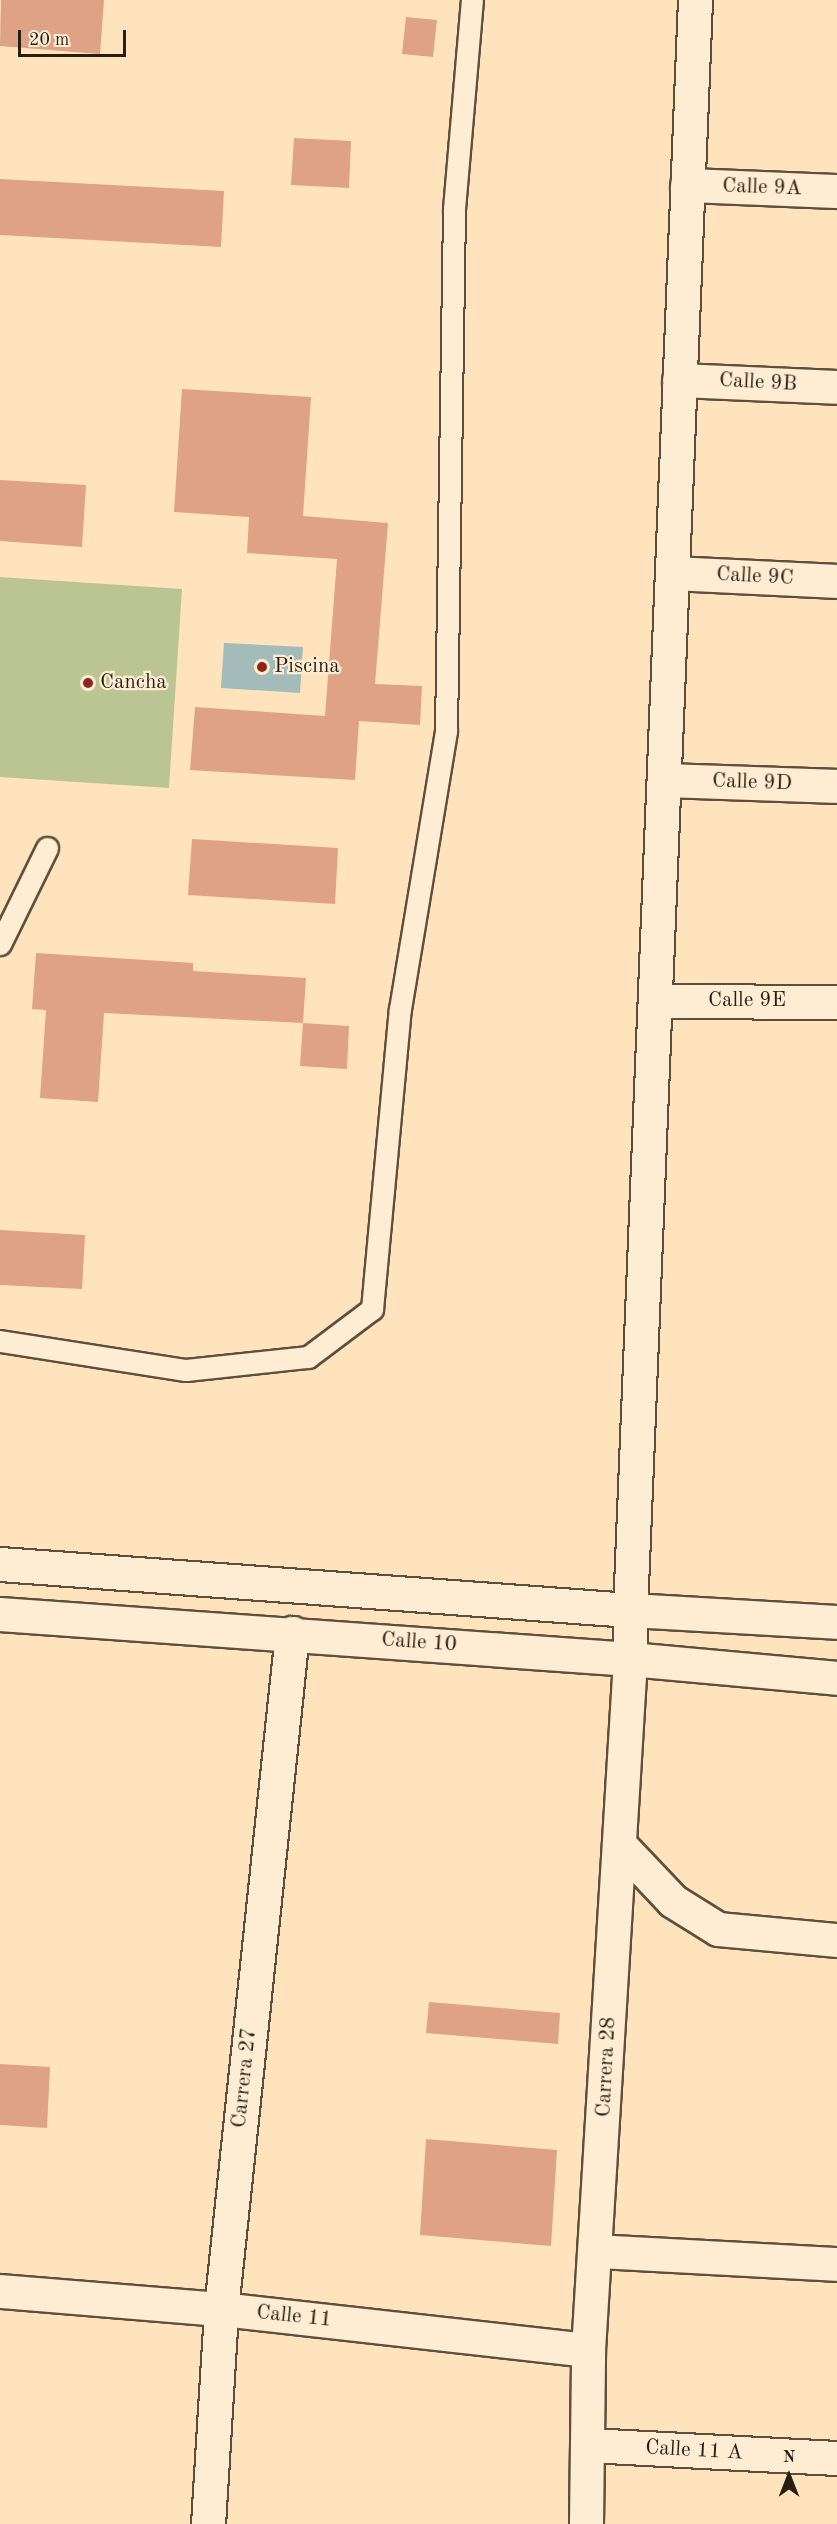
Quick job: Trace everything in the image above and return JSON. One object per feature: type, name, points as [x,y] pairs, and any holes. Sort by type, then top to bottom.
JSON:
[{"type":"street","name":"Carrera 28","points":[[586,2524],[588,2350],[597,2251],[630,1659],[630,1610],[667,780],[679,380],[695,0]]},
{"type":"street","name":"Calle 9A","points":[[687,185],[837,191]]},
{"type":"street","name":"Calle 9B","points":[[679,380],[837,387]]},
{"type":"street","name":"Calle 9C","points":[[673,573],[837,581]]},
{"type":"street","name":"Calle 9D","points":[[667,780],[837,786]]},
{"type":"street","name":"Calle 9E","points":[[656,1001],[837,1002]]},
{"type":"street","points":[[0,1564],[630,1610],[837,1622]]},
{"type":"street","name":"Calle 10","points":[[0,1614],[292,1633],[630,1659],[837,1678]]},
{"type":"street","name":"Carrera 27","points":[[208,2524],[221,2309],[292,1633]]},
{"type":"street","points":[[620,1845],[673,1901],[718,1929],[837,1940]]},
{"type":"street","points":[[597,2251],[837,2264]]},
{"type":"street","name":"Calle 11","points":[[0,2291],[221,2309],[588,2350]]},
{"type":"street","name":"Calle 11 A","points":[[588,2445],[837,2458]]},
{"type":"lane","points":[[0,1341],[186,1370],[308,1357],[372,1309],[400,1009],[446,731],[454,209],[472,0]]},
{"type":"lane","points":[[0,944],[47,848]]},
{"type":"green space","name":"Cancha","points":[[0,577],[182,589],[169,788],[0,777]]},
{"type":"water","name":"Piscina","points":[[224,643],[303,647],[300,693],[221,688]]},
{"type":"building","points":[[1,0],[104,0],[100,54],[0,46]]},
{"type":"building","points":[[406,17],[437,20],[433,57],[402,54]]},
{"type":"building","points":[[294,138],[351,141],[349,188],[291,185]]},
{"type":"building","points":[[0,179],[224,191],[221,247],[0,235]]},
{"type":"building","points":[[182,389],[311,397],[303,516],[388,523],[375,684],[422,686],[420,725],[359,721],[355,780],[190,770],[195,707],[325,716],[337,559],[247,553],[249,517],[174,512]]},
{"type":"building","points":[[0,480],[86,485],[82,547],[0,541]]},
{"type":"building","points":[[192,839],[338,848],[335,904],[188,895]]},
{"type":"building","points":[[36,953],[193,963],[193,971],[306,978],[303,1023],[104,1013],[98,1102],[40,1098],[46,1010],[32,1009]]},
{"type":"building","points":[[303,1023],[349,1026],[347,1069],[300,1066]]},
{"type":"building","points":[[0,1230],[85,1235],[82,1289],[0,1285]]},
{"type":"building","points":[[429,2002],[560,2013],[558,2044],[426,2033]]},
{"type":"building","points":[[0,2064],[50,2067],[47,2128],[0,2125]]},
{"type":"building","points":[[426,2139],[557,2150],[551,2246],[420,2235]]},
{"type":"place","name":"Piscina","points":[[262,667]]},
{"type":"place","name":"Cancha","points":[[88,683]]}]
